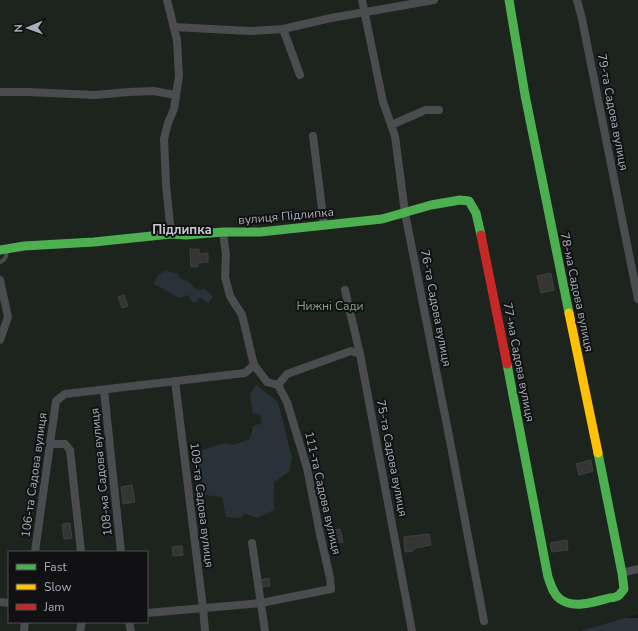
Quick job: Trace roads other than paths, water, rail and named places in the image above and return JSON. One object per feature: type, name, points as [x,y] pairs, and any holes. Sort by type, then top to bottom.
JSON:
[{"type":"street","points":[[167,0],[178,40],[179,76],[174,109],[168,123],[164,140],[166,185],[171,234]]},
{"type":"street","name":"76-та Садова вулиця","points":[[362,0],[383,102],[395,136],[405,213],[484,622]]},
{"type":"street","points":[[174,27],[250,31],[283,29],[331,18],[434,0]]},
{"type":"street","name":"78-ма Садова вулиця","points":[[508,0],[525,95],[624,589]]},
{"type":"street","name":"79-та Садова вулиця","points":[[577,0],[638,299]]},
{"type":"street","points":[[283,29],[300,75]]},
{"type":"street","points":[[0,92],[95,95],[153,91],[176,95]]},
{"type":"street","points":[[391,125],[425,110],[439,110]]},
{"type":"street","points":[[313,136],[324,225]]},
{"type":"street","name":"77-ма Садова вулиця","points":[[405,213],[431,205],[460,200],[469,201],[476,213],[513,390],[548,577],[554,593],[564,602],[579,604],[618,596],[624,589]]},
{"type":"street","name":"вулиця Підлипка","points":[[3,249],[171,234],[186,235],[223,232],[260,232],[382,219],[405,213]]},
{"type":"street","points":[[223,232],[226,255],[225,277],[230,296],[242,315],[254,365],[267,382],[278,385],[287,374],[351,351],[360,354]]},
{"type":"street","points":[[0,280],[8,316],[0,340]]},
{"type":"street","name":"75-та Садова вулиця","points":[[345,290],[360,354],[412,631]]},
{"type":"street","points":[[104,390],[245,373],[254,365]]},
{"type":"street","name":"109-та Садова вулиця","points":[[174,381],[205,631]]},
{"type":"street","name":"111-та Садова вулиця","points":[[261,603],[331,589],[307,468],[287,402],[278,385]]},
{"type":"street","name":"106-та Садова вулиця","points":[[35,551],[56,401],[65,394],[104,390]]},
{"type":"street","name":"108-ма Садова вулиця","points":[[104,390],[121,551]]},
{"type":"street","points":[[50,444],[65,444],[70,450],[81,551]]},
{"type":"street","points":[[252,543],[265,631]]},
{"type":"street","points":[[622,573],[638,569]]},
{"type":"street","points":[[148,613],[261,603]]},
{"type":"lane","points":[[0,262],[6,258],[7,253],[3,249]]},
{"type":"district","name":"Підлипка","points":[[182,230]]},
{"type":"park label","name":"Нижні Сади","points":[[330,306]]}]
